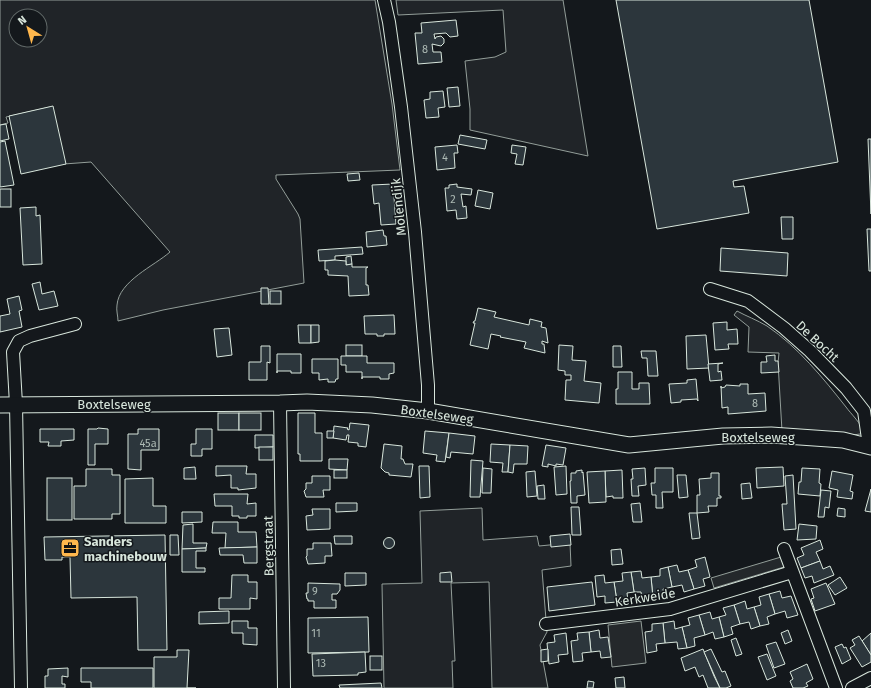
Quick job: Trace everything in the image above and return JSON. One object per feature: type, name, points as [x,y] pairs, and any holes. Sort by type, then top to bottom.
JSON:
[{"type":"street","name":"Molendijk","points":[[384,0],[389,22],[401,107],[415,232],[428,385],[428,411]]},
{"type":"street","name":"De Bocht","points":[[710,289],[748,301],[784,328],[810,351],[846,388],[864,411],[870,447]]},
{"type":"street","points":[[21,688],[16,404],[13,352],[19,341],[30,336],[75,324]]},
{"type":"street","name":"Boxtelseweg","points":[[0,405],[306,402],[364,405],[428,411],[629,445],[723,436],[771,435],[843,440],[870,447]]},
{"type":"street","name":"Bergstraat","points":[[280,403],[284,688]]},
{"type":"street","points":[[784,549],[836,688]]},
{"type":"street","name":"Kerkweide","points":[[546,624],[670,609],[792,572]]},
{"type":"street","points":[[852,688],[871,678]]},
{"type":"shaded area","points":[[0,0],[375,0],[392,104],[400,170],[276,175],[276,179],[300,219],[304,283],[163,310],[118,321],[117,305],[119,296],[130,281],[170,252],[91,162],[64,164],[50,107],[6,117],[8,123],[0,125]]},
{"type":"shaded area","points":[[396,0],[563,0],[588,156],[470,130],[470,109],[465,61],[495,57],[506,52],[503,10],[398,15]]},
{"type":"shaded area","points":[[737,311],[767,326],[800,353],[856,419],[863,432],[853,435],[825,432],[782,431],[778,363],[779,353],[748,352],[749,327],[734,315]]},
{"type":"shaded area","points":[[482,508],[483,540],[537,536],[539,546],[570,543],[571,566],[542,570],[547,632],[540,645],[548,688],[492,688],[489,582],[451,583],[455,661],[452,661],[453,688],[384,688],[382,584],[422,583],[420,511]]},
{"type":"shaded area","points":[[781,557],[784,567],[714,588],[711,578]]},
{"type":"shaded area","points":[[641,621],[646,663],[612,667],[608,625]]},
{"type":"building","points":[[616,0],[809,0],[838,162],[733,181],[734,187],[744,186],[749,213],[657,229]]},
{"type":"building","points":[[456,20],[458,36],[450,37],[446,33],[434,34],[435,39],[436,37],[441,36],[444,39],[444,43],[441,46],[432,44],[433,52],[441,52],[442,62],[418,64],[415,33],[422,33],[421,23]]},
{"type":"building","points":[[458,87],[460,106],[449,107],[447,88]]},
{"type":"building","points":[[443,91],[445,107],[438,108],[439,117],[426,118],[424,100],[430,99],[430,92]]},
{"type":"building","points":[[53,106],[66,164],[21,174],[9,116]]},
{"type":"building","points":[[6,124],[9,139],[0,141],[0,125]]},
{"type":"building","points":[[460,135],[487,140],[485,149],[458,144]]},
{"type":"building","points":[[868,139],[871,139],[871,214]]},
{"type":"building","points":[[5,141],[14,185],[0,187],[0,142]]},
{"type":"building","points":[[457,145],[458,153],[454,153],[455,168],[437,170],[435,147]]},
{"type":"building","points":[[512,145],[526,147],[523,165],[515,164],[517,154],[511,153]]},
{"type":"building","points":[[359,173],[360,180],[348,181],[347,174]]},
{"type":"building","points":[[393,184],[396,224],[381,225],[379,203],[374,204],[372,185]]},
{"type":"building","points":[[457,184],[457,187],[472,189],[471,195],[461,194],[463,207],[466,206],[467,218],[457,219],[456,210],[447,211],[445,188],[449,188],[449,185]]},
{"type":"building","points":[[0,189],[11,189],[11,207],[0,207]]},
{"type":"building","points":[[478,190],[493,193],[490,209],[475,206]]},
{"type":"building","points":[[36,207],[36,216],[40,215],[42,264],[23,265],[20,208]]},
{"type":"building","points":[[781,217],[793,217],[793,239],[782,239]]},
{"type":"building","points":[[867,229],[871,229],[871,271],[869,271]]},
{"type":"building","points":[[383,230],[384,236],[386,236],[387,245],[367,247],[366,232]]},
{"type":"building","points":[[362,247],[363,254],[335,256],[335,260],[319,261],[318,250]]},
{"type":"building","points":[[721,248],[788,253],[787,276],[720,271]]},
{"type":"building","points":[[351,256],[352,264],[346,265],[346,257]]},
{"type":"building","points":[[325,261],[346,261],[346,265],[352,264],[352,267],[368,267],[366,268],[366,285],[368,285],[369,295],[349,296],[348,276],[328,275],[328,270],[325,270]]},
{"type":"building","points":[[40,282],[42,294],[54,291],[58,306],[39,310],[32,284]]},
{"type":"building","points":[[261,288],[268,288],[269,304],[261,304]]},
{"type":"building","points":[[270,291],[281,291],[281,304],[270,304]]},
{"type":"building","points":[[19,296],[22,310],[19,311],[22,327],[0,332],[0,316],[10,314],[7,299]]},
{"type":"building","points":[[478,308],[496,312],[494,317],[529,325],[530,319],[542,322],[541,327],[546,328],[548,343],[542,341],[542,344],[544,344],[545,353],[524,348],[526,342],[491,334],[488,349],[470,345],[475,323],[473,323],[475,321]]},
{"type":"building","points":[[394,315],[395,334],[384,334],[384,336],[377,336],[377,334],[365,334],[364,316]]},
{"type":"building","points":[[727,322],[727,330],[737,329],[738,344],[728,344],[729,349],[715,350],[713,323]]},
{"type":"building","points":[[298,325],[311,325],[311,343],[299,343]]},
{"type":"building","points":[[311,325],[319,325],[319,342],[311,343]]},
{"type":"building","points":[[229,328],[232,355],[217,357],[214,329]]},
{"type":"building","points":[[706,335],[709,368],[687,369],[686,336]]},
{"type":"building","points":[[346,345],[362,345],[362,356],[346,356]]},
{"type":"building","points":[[559,345],[573,346],[572,360],[586,361],[584,381],[601,383],[599,403],[565,400],[566,380],[571,380],[571,375],[565,375],[565,371],[558,370]]},
{"type":"building","points":[[261,346],[270,346],[270,363],[267,362],[267,380],[249,380],[249,362],[261,362]]},
{"type":"building","points":[[613,346],[621,346],[622,367],[613,367]]},
{"type":"building","points":[[641,351],[656,351],[658,376],[648,376],[647,358],[642,358]]},
{"type":"building","points":[[277,354],[301,354],[301,373],[277,371]]},
{"type":"building","points":[[775,355],[775,361],[778,361],[779,372],[761,373],[761,362],[767,362],[766,356]]},
{"type":"building","points":[[341,356],[367,356],[367,363],[394,363],[394,373],[389,374],[389,379],[380,379],[380,377],[362,377],[362,372],[346,372],[346,365],[341,365]]},
{"type":"building","points":[[312,359],[338,359],[338,379],[336,379],[335,382],[328,382],[328,379],[319,380],[319,373],[312,373]]},
{"type":"building","points":[[723,363],[718,364],[718,372],[721,371],[722,380],[710,381],[708,364]]},
{"type":"building","points":[[618,372],[632,372],[632,389],[639,389],[639,383],[649,383],[650,404],[616,404]]},
{"type":"building","points":[[696,379],[698,401],[697,399],[681,400],[681,402],[671,403],[669,384],[687,383],[687,380]]},
{"type":"building","points":[[740,384],[748,384],[748,394],[765,393],[766,411],[728,414],[728,407],[722,408],[721,388],[725,387],[726,385],[740,386]]},
{"type":"building","points":[[218,413],[239,413],[239,430],[218,430]]},
{"type":"building","points":[[239,413],[261,413],[261,430],[239,430]]},
{"type":"building","points":[[298,413],[315,413],[315,433],[322,433],[322,461],[300,461],[300,454],[298,454]]},
{"type":"building","points":[[350,423],[369,425],[366,447],[358,446],[358,443],[348,442],[349,435],[347,435],[346,440],[333,438],[334,426],[348,428],[347,429],[349,430]]},
{"type":"building","points":[[40,429],[74,429],[74,440],[61,441],[61,446],[48,446],[49,442],[40,442]]},
{"type":"building","points":[[88,429],[108,429],[108,444],[95,444],[95,465],[88,465]]},
{"type":"building","points":[[138,429],[159,429],[159,450],[141,450],[141,470],[128,469],[128,434],[138,434]]},
{"type":"building","points":[[196,429],[212,429],[212,449],[202,449],[202,456],[191,456],[191,444],[196,444]]},
{"type":"building","points":[[327,431],[334,431],[333,438],[327,438]]},
{"type":"building","points":[[425,431],[449,433],[445,462],[436,461],[437,455],[423,453]]},
{"type":"building","points":[[449,433],[475,436],[473,454],[451,452],[450,458],[446,457]]},
{"type":"building","points":[[255,435],[273,435],[273,447],[255,448]]},
{"type":"building","points":[[384,444],[402,446],[401,459],[403,459],[405,464],[413,464],[411,477],[389,475],[389,473],[385,472],[381,468]]},
{"type":"building","points":[[491,444],[510,445],[508,472],[502,472],[503,463],[490,462]]},
{"type":"building","points":[[510,445],[528,446],[527,464],[514,464],[513,473],[508,472]]},
{"type":"building","points":[[546,445],[566,448],[563,465],[556,464],[556,466],[548,464],[548,467],[542,466]]},
{"type":"building","points":[[259,447],[273,447],[273,460],[259,460]]},
{"type":"building","points":[[329,459],[348,459],[347,470],[329,469]]},
{"type":"building","points":[[471,460],[483,461],[480,497],[470,497]]},
{"type":"building","points":[[216,466],[247,466],[246,474],[256,474],[256,488],[238,490],[238,488],[231,488],[231,475],[216,476]]},
{"type":"building","points":[[419,466],[429,466],[430,497],[420,498]]},
{"type":"building","points":[[566,466],[567,494],[556,495],[554,467]]},
{"type":"building","points":[[195,467],[196,479],[184,479],[184,468]]},
{"type":"building","points":[[783,467],[784,486],[757,488],[756,468]]},
{"type":"building","points":[[483,468],[492,469],[491,493],[482,493]]},
{"type":"building","points":[[645,468],[646,485],[638,486],[639,496],[632,496],[632,469]]},
{"type":"building","points":[[655,468],[673,468],[673,492],[662,492],[663,508],[656,508],[656,495],[652,495],[651,483],[655,483]]},
{"type":"building","points":[[802,468],[820,469],[820,496],[798,494]]},
{"type":"building","points":[[86,469],[112,469],[112,475],[120,475],[120,514],[112,514],[112,519],[74,519],[74,486],[86,486]]},
{"type":"building","points":[[334,470],[347,470],[347,478],[334,478]]},
{"type":"building","points":[[582,470],[585,495],[577,496],[577,503],[571,503],[571,473],[576,473],[576,471]]},
{"type":"building","points":[[622,470],[623,498],[613,498],[613,496],[606,497],[605,471]]},
{"type":"building","points":[[535,471],[537,496],[527,497],[526,472]]},
{"type":"building","points":[[605,471],[606,502],[589,503],[587,472]]},
{"type":"building","points":[[832,471],[853,475],[850,491],[853,492],[852,499],[837,497],[838,490],[829,488]]},
{"type":"building","points":[[711,473],[719,473],[719,496],[721,496],[721,498],[717,498],[717,506],[708,506],[709,512],[697,513],[697,495],[700,495],[699,479],[711,478]]},
{"type":"building","points":[[677,475],[686,475],[688,497],[679,498]]},
{"type":"building","points":[[793,475],[796,529],[784,530],[782,504],[787,504],[785,476]]},
{"type":"building","points":[[312,476],[330,476],[330,490],[323,490],[324,497],[306,497],[304,491],[306,489],[306,483],[312,483]]},
{"type":"building","points":[[47,478],[72,478],[72,520],[47,520]]},
{"type":"building","points":[[153,478],[153,506],[166,506],[166,523],[125,523],[125,479]]},
{"type":"building","points":[[750,483],[752,498],[742,499],[741,484]]},
{"type":"building","points":[[544,485],[545,499],[538,499],[537,486]]},
{"type":"building","points":[[871,489],[871,512],[865,511]]},
{"type":"building","points":[[821,490],[831,491],[829,508],[825,507],[824,517],[818,517]]},
{"type":"building","points":[[214,494],[248,494],[247,504],[256,503],[256,516],[239,518],[239,516],[232,516],[232,506],[215,506]]},
{"type":"building","points":[[336,503],[357,503],[357,511],[336,512]]},
{"type":"building","points":[[640,503],[642,522],[633,522],[631,504]]},
{"type":"building","points":[[571,507],[579,507],[581,535],[572,535]]},
{"type":"building","points":[[838,508],[845,509],[845,517],[837,516]]},
{"type":"building","points":[[312,509],[330,509],[330,529],[307,530],[306,516],[313,515]]},
{"type":"building","points":[[182,512],[202,512],[202,522],[182,523]]},
{"type":"building","points":[[689,513],[697,513],[700,538],[692,539]]},
{"type":"building","points":[[213,522],[238,522],[238,532],[256,532],[257,547],[225,548],[226,533],[212,533]]},
{"type":"building","points":[[193,524],[193,543],[207,543],[206,548],[182,549],[183,525]]},
{"type":"building","points":[[799,524],[817,526],[816,539],[797,540]]},
{"type":"building","points":[[570,534],[571,545],[551,547],[550,536]]},
{"type":"building","points":[[165,535],[167,650],[138,650],[137,597],[71,598],[70,557],[62,557],[62,560],[45,560],[44,537]]},
{"type":"building","points":[[170,535],[178,535],[179,555],[170,555]]},
{"type":"building","points":[[334,536],[352,536],[352,544],[335,544]]},
{"type":"building","points":[[387,538],[391,538],[393,539],[393,547],[387,548],[384,545],[384,541]]},
{"type":"building","points":[[820,540],[823,549],[816,552],[820,561],[801,568],[797,558],[804,555],[801,548]]},
{"type":"building","points":[[313,543],[331,543],[332,556],[325,556],[325,563],[308,564],[306,557],[307,549],[313,549]]},
{"type":"building","points":[[257,547],[257,563],[244,563],[243,555],[220,555],[219,548]]},
{"type":"building","points":[[206,548],[206,551],[196,551],[196,568],[205,568],[205,572],[182,572],[182,549]]},
{"type":"building","points":[[621,549],[623,564],[612,565],[611,550]]},
{"type":"building","points":[[705,557],[710,577],[703,579],[705,586],[694,589],[688,570],[697,567],[695,560]]},
{"type":"building","points":[[820,561],[823,569],[830,566],[834,575],[814,583],[812,576],[805,578],[801,568]]},
{"type":"building","points":[[677,565],[679,572],[688,570],[694,589],[684,592],[682,585],[672,587],[668,567]]},
{"type":"building","points":[[668,567],[672,587],[663,589],[664,596],[653,598],[651,577],[660,576],[660,569]]},
{"type":"building","points":[[641,571],[642,578],[651,577],[653,598],[642,599],[641,592],[634,592],[631,572]]},
{"type":"building","points":[[451,572],[452,582],[440,582],[440,573]]},
{"type":"building","points":[[631,572],[634,592],[627,593],[628,601],[617,602],[614,582],[623,581],[622,573]]},
{"type":"building","points":[[345,573],[366,573],[366,585],[345,586]]},
{"type":"building","points":[[232,575],[248,575],[248,582],[257,582],[257,599],[250,598],[250,609],[219,609],[219,598],[231,598]]},
{"type":"building","points":[[604,575],[605,583],[614,582],[617,602],[605,603],[605,596],[597,597],[595,576]]},
{"type":"building","points":[[840,577],[847,588],[835,595],[828,585]]},
{"type":"building","points":[[592,582],[595,605],[549,611],[547,587]]},
{"type":"building","points":[[308,583],[340,584],[340,590],[337,594],[332,594],[332,600],[336,600],[336,608],[314,608],[314,601],[308,601],[307,599],[306,593],[308,593]]},
{"type":"building","points":[[826,583],[835,604],[815,611],[811,599],[814,598],[811,589]]},
{"type":"building","points":[[780,591],[782,598],[791,596],[798,615],[787,618],[785,611],[775,614],[769,594]]},
{"type":"building","points":[[769,594],[775,614],[767,617],[769,624],[760,626],[754,607],[761,605],[759,597]]},
{"type":"building","points":[[745,601],[747,609],[754,607],[760,626],[751,629],[749,622],[740,624],[734,605]]},
{"type":"building","points":[[734,605],[740,624],[731,627],[733,634],[724,637],[719,617],[726,615],[723,608]]},
{"type":"building","points":[[229,611],[229,623],[199,624],[199,612]]},
{"type":"building","points":[[710,612],[712,619],[719,617],[724,637],[715,639],[713,632],[705,635],[699,615]]},
{"type":"building","points":[[699,615],[705,635],[694,638],[695,646],[687,648],[682,627],[690,625],[688,618]]},
{"type":"building","points":[[368,617],[369,652],[308,653],[308,618]]},
{"type":"building","points":[[232,621],[248,621],[248,628],[257,628],[257,645],[243,644],[243,633],[232,633]]},
{"type":"building","points":[[674,621],[675,629],[682,627],[687,648],[678,649],[677,642],[665,643],[663,623]]},
{"type":"building","points":[[663,623],[665,643],[656,644],[657,651],[647,653],[645,632],[652,631],[652,624]]},
{"type":"building","points":[[599,630],[600,638],[608,637],[611,657],[601,658],[600,651],[591,652],[589,632]]},
{"type":"building","points":[[788,630],[792,641],[785,644],[781,633]]},
{"type":"building","points":[[589,632],[591,652],[582,653],[583,661],[573,662],[571,641],[578,640],[577,633]]},
{"type":"building","points":[[566,633],[568,654],[558,655],[559,662],[549,664],[547,643],[555,642],[554,635]]},
{"type":"building","points":[[871,633],[871,655],[862,641]]},
{"type":"building","points":[[859,636],[871,655],[871,662],[862,667],[850,648],[855,645],[852,640]]},
{"type":"building","points":[[736,638],[742,654],[736,656],[731,640]]},
{"type":"building","points":[[776,642],[785,664],[774,668],[766,645]]},
{"type":"building","points":[[842,644],[844,648],[846,647],[851,659],[842,664],[835,647]]},
{"type":"building","points":[[548,649],[548,661],[541,662],[541,650]]},
{"type":"building","points":[[703,649],[720,688],[708,688],[703,675],[699,677],[695,667],[685,671],[681,658]]},
{"type":"building","points":[[711,649],[722,672],[725,671],[731,686],[720,688],[704,652]]},
{"type":"building","points":[[177,650],[189,650],[187,688],[154,688],[154,657],[177,657]]},
{"type":"building","points":[[365,652],[366,672],[358,673],[358,675],[313,676],[312,654]]},
{"type":"building","points":[[767,654],[776,676],[767,680],[758,657]]},
{"type":"building","points":[[370,656],[382,656],[382,670],[370,670]]},
{"type":"building","points":[[807,664],[813,679],[806,683],[808,686],[803,688],[793,688],[790,681],[793,679],[790,672]]},
{"type":"building","points":[[68,668],[68,677],[62,676],[62,684],[65,684],[65,688],[45,688],[45,676],[48,676],[48,669]]},
{"type":"building","points":[[81,668],[153,668],[153,688],[91,688],[91,682],[81,682]]},
{"type":"building","points":[[624,677],[625,688],[616,688],[615,678]]},
{"type":"building","points":[[588,681],[594,682],[593,688],[587,688]]},
{"type":"building","points":[[381,683],[382,688],[340,688],[339,685]]},
{"type":"place","name":"Sanders machinebouw","points":[[70,548]]}]
